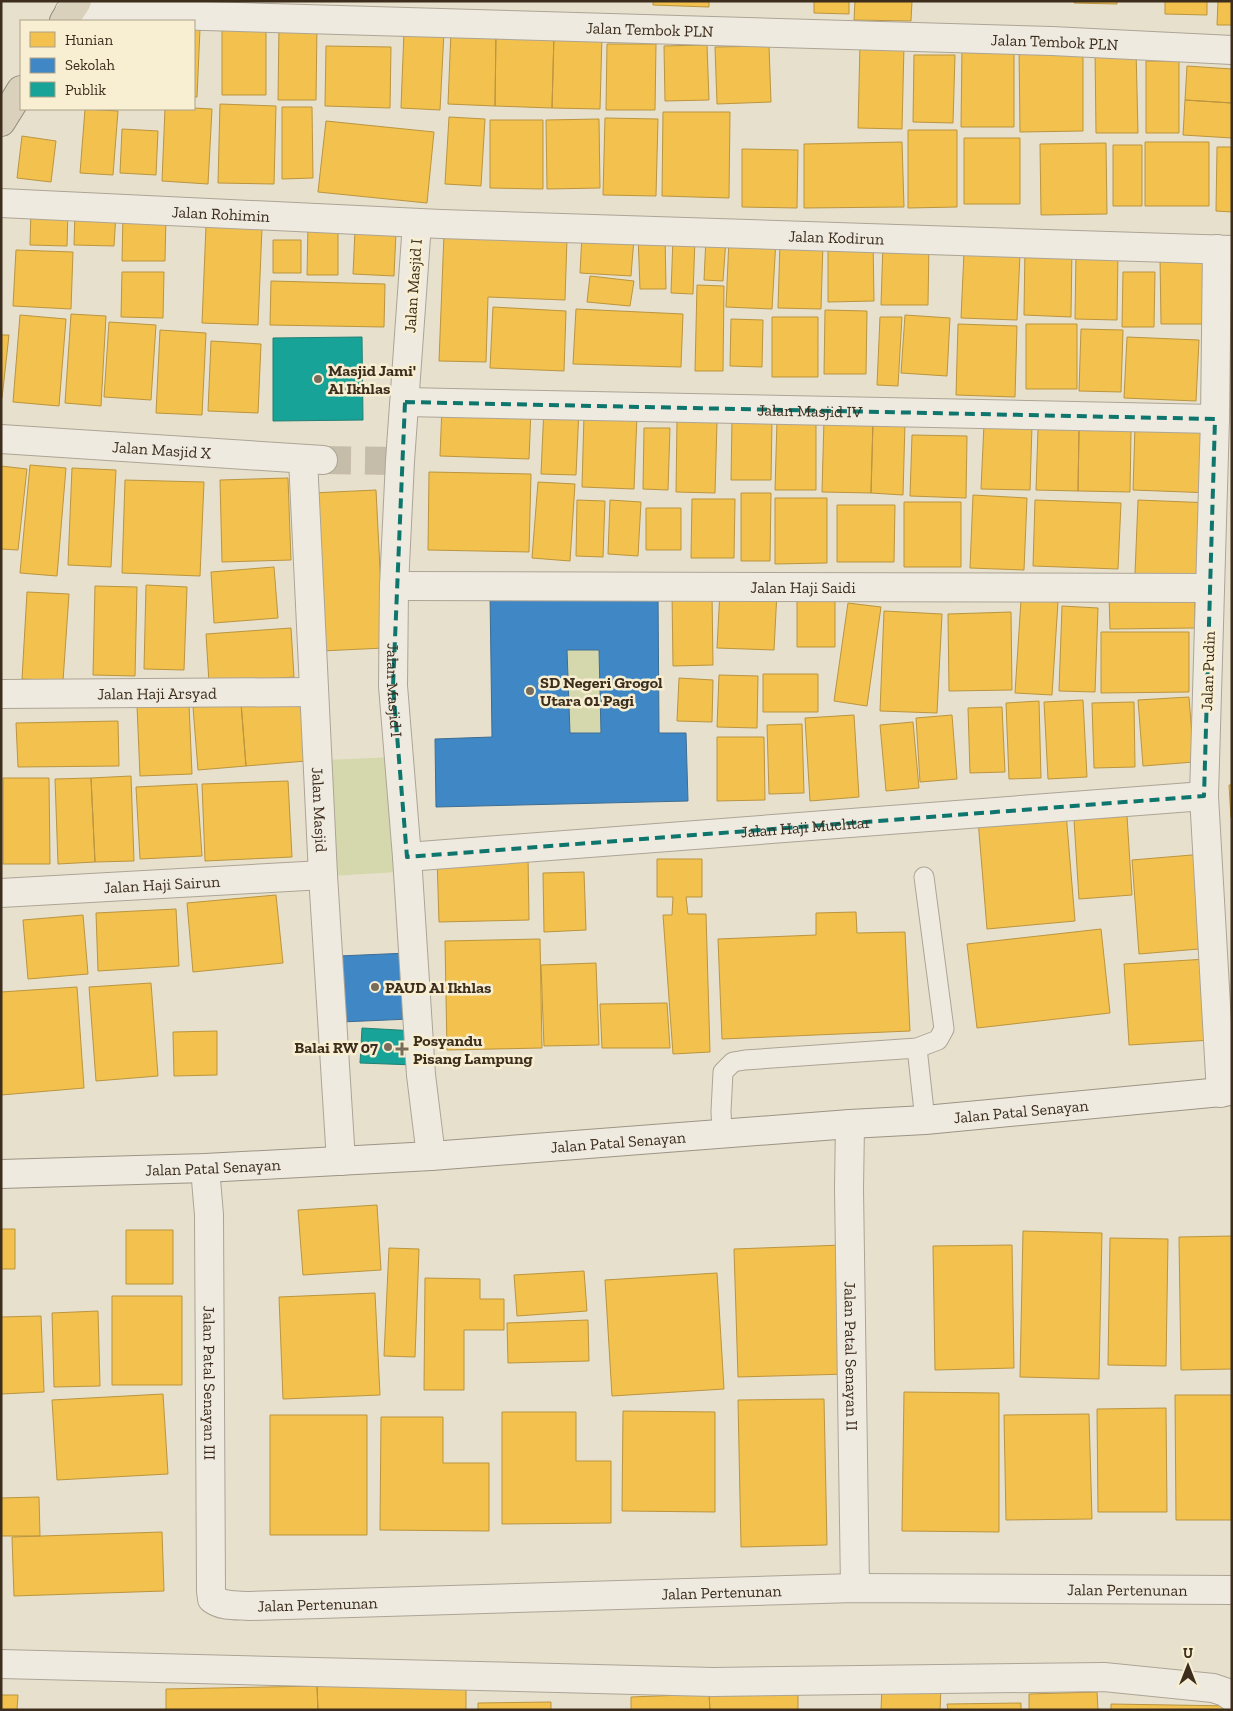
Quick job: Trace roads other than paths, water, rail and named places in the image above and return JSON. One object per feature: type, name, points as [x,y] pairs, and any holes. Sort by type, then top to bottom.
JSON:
[{"type":"highway","points":[[1,122],[20,92]]},
{"type":"street","name":"Jalan Tembok PLN","points":[[70,12],[1052,41],[1232,50]]},
{"type":"street","name":"Jalan Rohimin","points":[[1,203],[429,224]]},
{"type":"street","name":"Jalan Kodirun","points":[[429,224],[1224,250]]},
{"type":"street","name":"Jalan Masjid I","points":[[429,224],[397,461],[393,686],[407,857],[421,1075],[431,1156]]},
{"type":"street","name":"Jalan Pudin","points":[[1224,250],[1215,419],[1204,796],[1226,1092]]},
{"type":"street","name":"Jalan Masjid IV","points":[[405,402],[1215,419]]},
{"type":"street","name":"Jalan Masjid X","points":[[1,439],[313,459]]},
{"type":"street","name":"Jalan Masjid","points":[[313,459],[314,692],[322,875],[341,1160]]},
{"type":"street","name":"Jalan Haji Saidi","points":[[394,586],[1210,588]]},
{"type":"street","name":"Jalan Haji Arsyad","points":[[1,694],[314,692]]},
{"type":"street","name":"Jalan Haji Muchtar","points":[[407,857],[1204,796]]},
{"type":"street","name":"Jalan Haji Sairun","points":[[1,893],[322,875]]},
{"type":"street","name":"Jalan Patal Senayan","points":[[1,1174],[205,1168],[431,1156],[925,1120],[1226,1092]]},
{"type":"street","name":"Jalan Patal Senayan II","points":[[850,1124],[849,1189],[856,1588]]},
{"type":"street","name":"Jalan Patal Senayan III","points":[[205,1168],[209,1215],[212,1599]]},
{"type":"street","name":"Jalan Pertenunan","points":[[212,1599],[224,1605],[250,1606],[856,1588],[1232,1590]]},
{"type":"street","points":[[1,1664],[713,1682],[1104,1677],[1213,1688],[1225,1692],[1232,1697]]},
{"type":"lane","points":[[722,1134],[723,1072],[733,1062],[917,1048],[938,1040],[944,1030],[924,877]]},
{"type":"lane","points":[[917,1048],[925,1120]]},
{"type":"tunnel","points":[[323,460],[393,461]]},
{"type":"place","name":"Masjid Jami' Al Ikhlas","points":[[318,379]]},
{"type":"place","name":"SD Negeri Grogol Utara 01 Pagi","points":[[530,691]]},
{"type":"place","name":"PAUD Al Ikhlas","points":[[375,987]]},
{"type":"place","name":"Balai RW 07","points":[[388,1047]]},
{"type":"place","name":"Posyandu Pisang Lampung","points":[[402,1049]]}]
